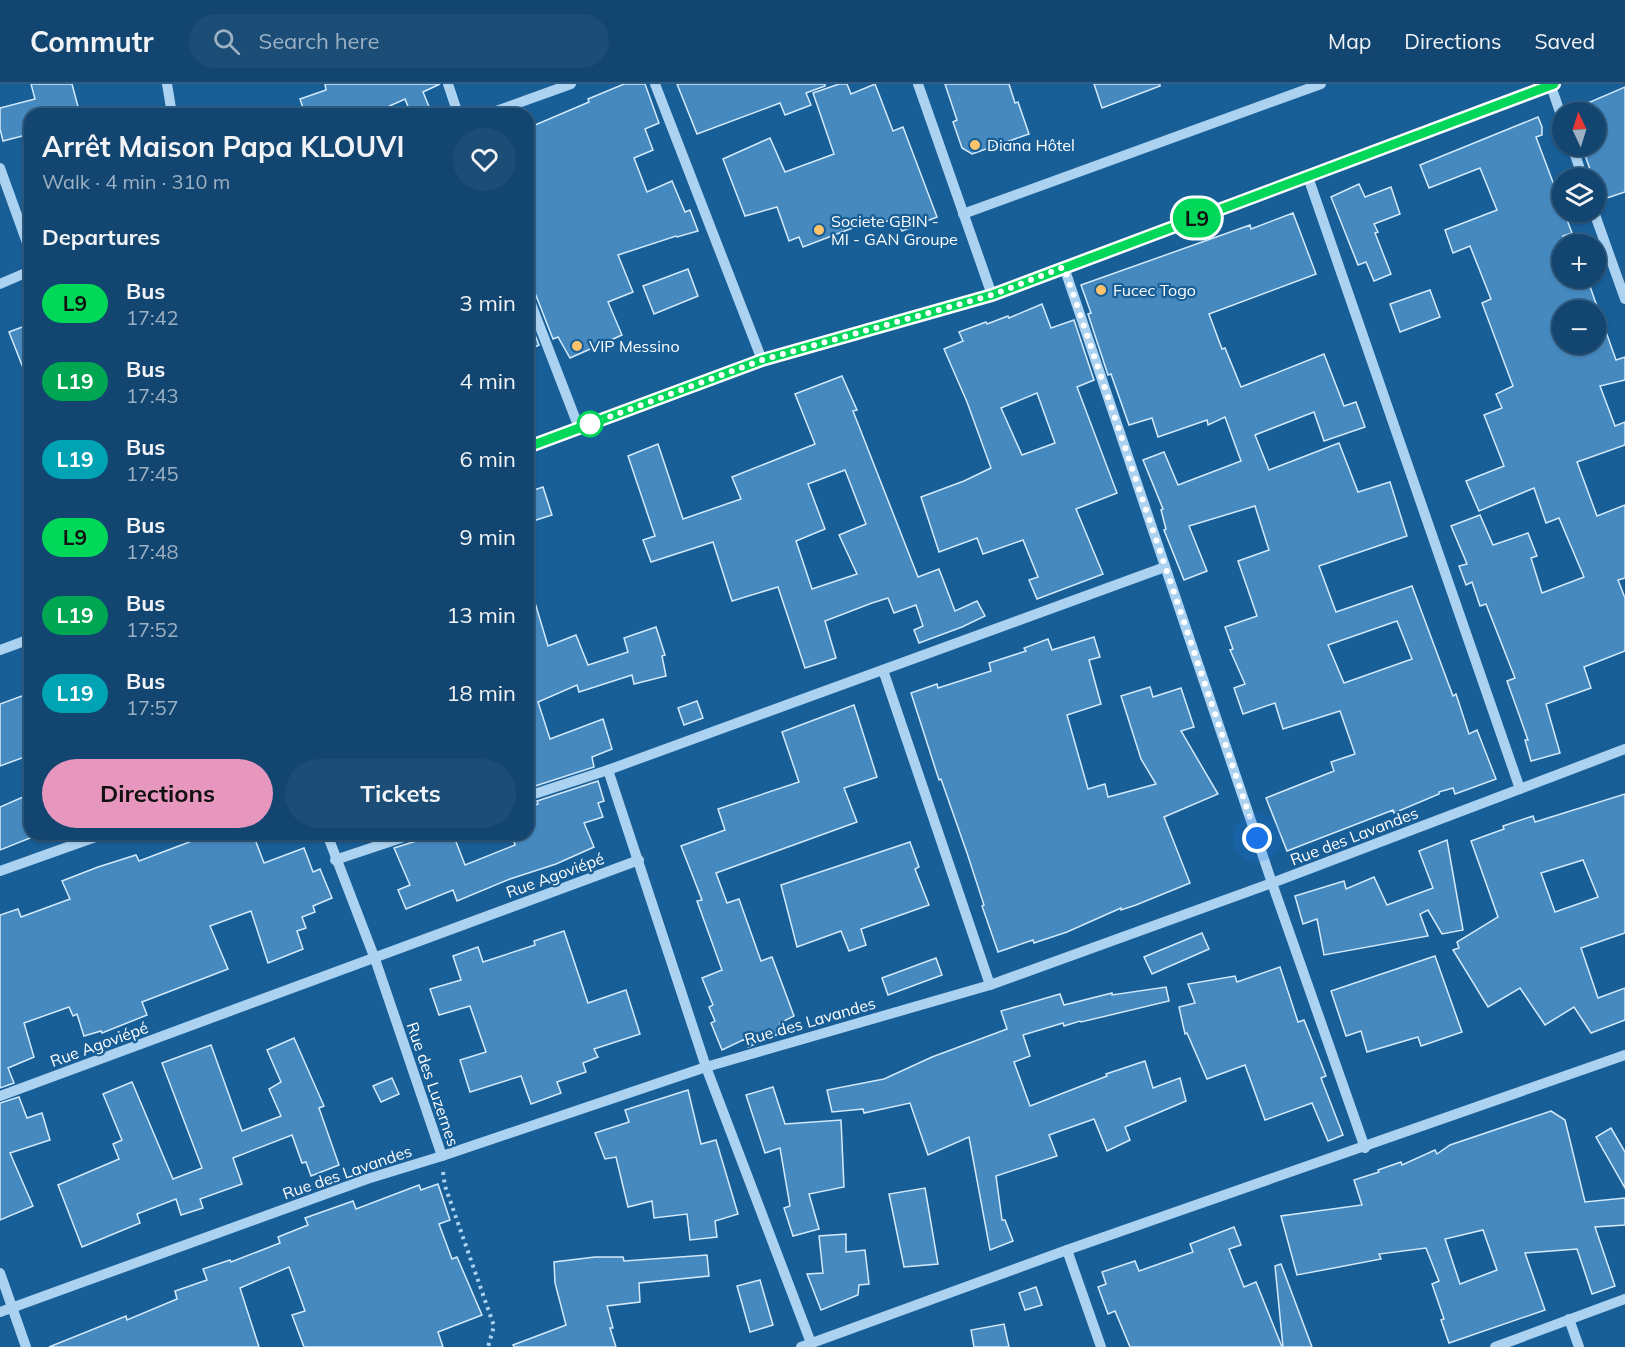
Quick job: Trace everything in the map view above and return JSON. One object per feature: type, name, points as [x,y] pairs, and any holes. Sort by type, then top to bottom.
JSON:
[{"type":"street","points":[[167,84],[171,108]]},
{"type":"street","points":[[448,84],[456,108]]},
{"type":"street","points":[[505,108],[571,84]]},
{"type":"street","points":[[655,84],[762,360]]},
{"type":"street","points":[[918,84],[992,295]]},
{"type":"street","points":[[963,214],[1321,84]]},
{"type":"street","points":[[534,445],[762,360],[992,295],[1552,85],[1557,102]]},
{"type":"street","points":[[0,168],[24,234]]},
{"type":"street","points":[[1308,177],[1520,789]]},
{"type":"street","points":[[1598,222],[1625,299]]},
{"type":"street","points":[[1064,267],[1272,883],[1365,1148]]},
{"type":"street","points":[[0,284],[24,274]]},
{"type":"street","points":[[534,312],[579,428]]},
{"type":"street","points":[[534,794],[608,770],[1165,567]]},
{"type":"street","points":[[0,650],[24,641]]},
{"type":"street","points":[[884,670],[990,985]]},
{"type":"street","name":"Rue des Lavandes","points":[[0,1312],[356,1183],[706,1067],[990,985],[1272,883],[1625,749]]},
{"type":"street","points":[[608,770],[706,1067],[806,1345],[1067,1250],[1365,1148],[1625,1055]]},
{"type":"street","points":[[0,871],[87,840]]},
{"type":"street","name":"Rue des Luzernes","points":[[329,840],[375,958],[442,1156]]},
{"type":"street","points":[[335,860],[395,840]]},
{"type":"street","name":"Rue Agoviépé","points":[[0,1096],[639,860]]},
{"type":"street","points":[[1067,1250],[1101,1347]]},
{"type":"street","points":[[0,1273],[26,1347]]},
{"type":"street","points":[[1495,1347],[1625,1299]]},
{"type":"street","points":[[1569,1319],[1579,1347]]},
{"type":"path","name":"Rue des Luzernes","points":[[442,1156],[445,1186],[494,1326],[488,1347]]},
{"type":"building","points":[[31,84],[72,84],[78,108],[24,108],[24,136],[3,141],[0,129],[0,108],[35,99]]},
{"type":"building","points":[[325,84],[440,84],[423,92],[430,108],[409,108],[405,99],[385,108],[303,108],[300,99],[326,90]]},
{"type":"building","points":[[624,84],[645,84],[659,123],[645,129],[653,150],[634,158],[647,192],[672,181],[685,212],[690,210],[698,231],[618,255],[633,292],[608,302],[622,335],[570,358],[558,337],[553,339],[534,292],[534,125],[589,102],[588,99]]},
{"type":"building","points":[[677,84],[825,84],[825,86],[806,93],[811,105],[785,115],[780,103],[697,134]]},
{"type":"building","points":[[839,84],[847,84],[851,94],[875,84],[893,131],[903,127],[937,217],[902,231],[896,218],[879,224],[876,219],[803,247],[799,237],[789,241],[777,207],[745,216],[723,159],[770,138],[785,172],[834,154],[813,93]]},
{"type":"building","points":[[945,84],[1009,84],[1029,134],[972,154],[962,148],[953,122],[957,120]]},
{"type":"building","points":[[1094,84],[1160,84],[1160,86],[1102,108]]},
{"type":"building","points":[[1625,87],[1625,192],[1606,198],[1606,168],[1590,168],[1585,156],[1606,156],[1606,102],[1590,102]]},
{"type":"building","points":[[1538,117],[1542,135],[1536,137],[1552,180],[1552,222],[1568,222],[1572,233],[1552,234],[1552,288],[1591,288],[1595,300],[1552,300],[1552,354],[1606,354],[1606,332],[1616,360],[1625,357],[1625,380],[1600,386],[1615,426],[1625,422],[1625,445],[1577,462],[1597,516],[1625,505],[1625,578],[1618,580],[1625,598],[1625,651],[1584,667],[1591,688],[1546,704],[1560,753],[1531,761],[1525,740],[1528,740],[1507,681],[1515,678],[1486,604],[1480,606],[1472,582],[1466,585],[1459,566],[1467,564],[1451,526],[1480,515],[1493,545],[1528,533],[1537,556],[1531,558],[1542,593],[1584,577],[1559,518],[1546,523],[1534,488],[1479,511],[1466,481],[1504,466],[1484,415],[1502,408],[1496,394],[1513,386],[1482,303],[1491,299],[1470,246],[1453,253],[1445,230],[1497,210],[1480,168],[1429,188],[1420,165]]},
{"type":"building","points":[[1359,184],[1365,197],[1391,187],[1400,214],[1374,224],[1378,232],[1375,233],[1391,274],[1374,281],[1366,262],[1358,265],[1331,197]]},
{"type":"building","points":[[1293,213],[1316,274],[1209,314],[1222,349],[1225,348],[1241,387],[1324,354],[1344,406],[1356,402],[1365,427],[1324,441],[1314,412],[1255,435],[1269,470],[1339,443],[1358,492],[1390,482],[1407,536],[1319,566],[1336,612],[1412,586],[1453,696],[1456,694],[1469,734],[1477,730],[1496,779],[1455,794],[1453,788],[1439,792],[1439,794],[1394,813],[1393,810],[1287,851],[1266,798],[1334,771],[1331,762],[1355,754],[1340,711],[1283,729],[1275,703],[1243,714],[1234,688],[1245,684],[1230,650],[1233,649],[1225,627],[1257,616],[1238,561],[1269,550],[1255,506],[1189,526],[1207,571],[1184,580],[1164,530],[1166,529],[1161,510],[1163,509],[1143,460],[1164,452],[1178,485],[1241,461],[1225,417],[1208,425],[1207,420],[1158,437],[1152,418],[1129,425],[1111,374],[1108,375],[1081,285],[1250,225],[1251,229]],"holes":[[[1397,621],[1412,659],[1344,683],[1328,645]]]},
{"type":"building","points":[[688,269],[698,296],[654,314],[643,286]]},
{"type":"building","points":[[1430,290],[1440,317],[1400,332],[1390,304]]},
{"type":"building","points":[[1042,304],[1051,328],[1074,320],[1094,380],[1077,387],[1117,493],[1076,509],[1103,574],[1037,599],[1029,580],[1038,577],[1023,540],[983,554],[977,538],[939,552],[921,497],[991,468],[967,402],[944,349],[963,341],[959,332],[986,322],[987,324],[1008,316],[1009,318]],"holes":[[[1037,393],[1055,443],[1022,455],[1001,408]]]},
{"type":"building","points":[[24,326],[24,370],[9,332]]},
{"type":"building","points":[[534,332],[539,345],[534,347]]},
{"type":"building","points":[[842,376],[857,410],[853,411],[918,577],[939,569],[955,611],[977,601],[985,616],[919,643],[914,630],[923,626],[916,605],[894,613],[888,598],[825,621],[836,658],[805,668],[778,587],[732,601],[713,542],[651,562],[643,540],[655,536],[628,456],[658,444],[683,519],[741,499],[732,477],[815,444],[795,394]],"holes":[[[845,470],[866,524],[839,535],[857,574],[812,589],[796,541],[825,529],[808,484]]]},
{"type":"building","points":[[543,487],[552,515],[534,521],[534,490]]},
{"type":"building","points":[[534,599],[548,646],[576,635],[588,665],[628,652],[624,638],[656,627],[665,655],[662,656],[666,676],[634,684],[632,675],[579,692],[577,685],[538,702],[550,739],[603,719],[612,749],[592,757],[594,767],[534,786]]},
{"type":"building","points":[[1094,637],[1100,657],[1089,660],[1101,704],[1067,715],[1088,789],[1105,784],[1108,797],[1156,784],[1141,759],[1121,696],[1150,687],[1153,697],[1181,688],[1194,727],[1181,731],[1218,794],[1164,817],[1190,883],[1136,905],[1121,910],[1121,908],[1067,932],[998,952],[967,853],[941,779],[939,780],[911,693],[937,684],[938,688],[991,671],[989,663],[1026,651],[1024,648],[1048,639],[1052,650]]},
{"type":"building","points":[[24,695],[24,757],[0,766],[0,704]]},
{"type":"building","points":[[697,701],[703,718],[684,725],[678,708]]},
{"type":"building","points":[[854,705],[877,777],[844,788],[857,822],[716,873],[727,903],[739,899],[761,961],[772,957],[794,1016],[780,1023],[783,1032],[748,1047],[745,1039],[722,1050],[711,1023],[715,1021],[709,1007],[713,1005],[702,978],[722,970],[697,901],[702,900],[681,846],[725,830],[718,809],[799,782],[782,732]]},
{"type":"building","points":[[598,781],[604,801],[598,803],[603,817],[584,823],[594,847],[556,864],[510,879],[457,901],[453,890],[406,909],[398,890],[410,885],[394,848],[417,840],[455,840],[465,865],[515,845],[514,840],[534,840],[534,805],[538,804],[537,801]]},
{"type":"building","points":[[1625,794],[1625,933],[1581,948],[1598,998],[1625,988],[1625,1020],[1591,1033],[1574,1007],[1545,1025],[1520,988],[1488,1007],[1453,950],[1459,948],[1457,942],[1498,917],[1471,841],[1504,829],[1503,826],[1533,816],[1535,822]],"holes":[[[1583,860],[1598,897],[1555,912],[1541,873]]]},
{"type":"building","points":[[24,797],[25,840],[0,850],[0,807]]},
{"type":"building","points":[[255,840],[264,863],[304,848],[313,872],[320,869],[332,898],[313,906],[315,912],[302,917],[306,928],[297,931],[303,949],[268,963],[251,911],[210,926],[228,969],[142,1002],[147,1015],[102,1033],[101,1031],[84,1036],[77,1014],[73,1016],[69,1007],[24,1023],[34,1057],[8,1068],[14,1083],[0,1088],[0,915],[18,909],[21,917],[70,899],[62,881],[136,855],[139,861],[192,841]]},
{"type":"building","points":[[1447,840],[1463,930],[1442,934],[1428,910],[1420,914],[1428,936],[1324,955],[1317,919],[1303,924],[1295,896],[1344,881],[1346,889],[1374,877],[1387,905],[1433,888],[1419,851]]},
{"type":"building","points":[[910,842],[919,867],[915,869],[929,905],[861,929],[866,945],[849,951],[841,931],[797,947],[781,885]]},
{"type":"building","points":[[564,931],[588,1003],[626,990],[640,1034],[594,1049],[598,1057],[583,1063],[586,1072],[557,1082],[561,1093],[531,1104],[521,1076],[470,1092],[460,1060],[486,1052],[470,1006],[439,1015],[430,989],[461,980],[453,956],[478,947],[483,962],[535,945],[534,941]]},
{"type":"building","points":[[1202,933],[1209,949],[1152,974],[1144,957]]},
{"type":"building","points":[[1435,956],[1462,1032],[1421,1046],[1418,1037],[1367,1052],[1361,1031],[1346,1036],[1331,991]]},
{"type":"building","points":[[936,958],[942,975],[888,995],[882,978]]},
{"type":"building","points":[[1280,967],[1298,1022],[1304,1020],[1326,1076],[1321,1078],[1343,1135],[1328,1141],[1312,1103],[1265,1120],[1245,1065],[1207,1079],[1187,1033],[1185,1034],[1179,1007],[1195,1003],[1188,984],[1235,976],[1237,982]]},
{"type":"building","points":[[1166,987],[1169,1001],[1064,1026],[1063,1023],[1023,1035],[1030,1056],[1014,1062],[1030,1106],[1107,1076],[1106,1074],[1145,1061],[1153,1088],[1180,1078],[1186,1101],[1125,1127],[1130,1140],[1107,1151],[1094,1119],[1049,1135],[1057,1156],[996,1176],[1002,1220],[1005,1220],[1013,1241],[990,1250],[969,1137],[928,1155],[910,1103],[864,1113],[863,1109],[832,1112],[827,1090],[884,1079],[932,1057],[1007,1029],[1001,1011],[1060,994],[1064,1005],[1112,993],[1112,995]]},
{"type":"building","points":[[294,1038],[324,1106],[319,1108],[339,1165],[311,1176],[306,1162],[302,1163],[292,1135],[233,1158],[242,1184],[200,1199],[203,1208],[181,1215],[176,1199],[137,1214],[140,1223],[82,1247],[58,1185],[119,1159],[113,1144],[122,1140],[103,1094],[132,1082],[173,1179],[202,1168],[162,1063],[211,1045],[242,1131],[281,1116],[269,1089],[281,1082],[267,1050]]},
{"type":"building","points":[[392,1078],[399,1094],[381,1102],[373,1086]]},
{"type":"building","points":[[773,1087],[785,1124],[841,1120],[844,1187],[809,1194],[819,1229],[793,1236],[784,1208],[790,1206],[780,1148],[765,1153],[746,1095]]},
{"type":"building","points":[[688,1090],[701,1144],[716,1140],[738,1214],[715,1221],[717,1237],[690,1240],[687,1214],[654,1218],[652,1201],[628,1207],[616,1157],[605,1159],[595,1133],[629,1122],[625,1110]]},
{"type":"building","points":[[19,1097],[27,1118],[42,1113],[50,1140],[10,1153],[33,1206],[0,1220],[0,1103]]},
{"type":"building","points":[[1551,1111],[1565,1120],[1585,1202],[1625,1198],[1625,1225],[1595,1227],[1615,1286],[1592,1294],[1577,1249],[1525,1253],[1545,1310],[1449,1343],[1441,1320],[1444,1319],[1432,1284],[1439,1281],[1426,1248],[1379,1254],[1381,1259],[1297,1275],[1281,1216],[1362,1205],[1354,1180],[1401,1162],[1402,1165],[1435,1150],[1437,1154],[1450,1145]],"holes":[[[1483,1230],[1497,1270],[1460,1284],[1445,1239]]]},
{"type":"building","points":[[1611,1128],[1625,1152],[1625,1188],[1596,1137]]},
{"type":"building","points":[[438,1184],[450,1220],[439,1224],[452,1259],[457,1257],[482,1315],[438,1332],[443,1347],[304,1347],[292,1315],[305,1311],[289,1267],[240,1288],[259,1347],[49,1347],[126,1316],[127,1320],[177,1299],[175,1291],[207,1280],[203,1269],[230,1260],[231,1262],[280,1243],[278,1237],[308,1225],[305,1218],[353,1201],[356,1209],[419,1185],[421,1190]]},
{"type":"building","points":[[925,1188],[938,1264],[904,1267],[889,1194]]},
{"type":"building","points":[[1234,1227],[1241,1245],[1229,1249],[1244,1287],[1256,1282],[1282,1347],[1130,1347],[1115,1311],[1108,1314],[1098,1287],[1106,1284],[1102,1272],[1135,1261],[1139,1271],[1193,1252],[1190,1244]]},
{"type":"building","points":[[846,1234],[846,1252],[865,1250],[869,1284],[859,1285],[858,1295],[821,1310],[807,1274],[823,1273],[819,1236]]},
{"type":"building","points":[[707,1255],[709,1276],[639,1283],[640,1302],[607,1306],[616,1347],[514,1347],[513,1345],[566,1325],[555,1283],[554,1262],[595,1257],[623,1257],[624,1261]]},
{"type":"building","points":[[1281,1264],[1312,1347],[1283,1347],[1275,1266]]},
{"type":"building","points":[[760,1280],[773,1325],[750,1332],[737,1286]]},
{"type":"building","points":[[1036,1287],[1042,1305],[1025,1310],[1019,1293]]},
{"type":"building","points":[[1004,1324],[1009,1347],[974,1347],[971,1330]]},
{"type":"bus line","name":"L9","points":[[534,445],[762,360],[992,295],[1554,84]]},
{"type":"place","name":"Diana Hôtel","points":[[975,145]]},
{"type":"place","name":"Societe GBIN - MI - GAN Groupe","points":[[819,230]]},
{"type":"place","name":"Fucec Togo","points":[[1101,290]]},
{"type":"place","name":"VIP Messino","points":[[577,346]]},
{"type":"route","points":[[590,424],[762,360],[992,295],[1064,267],[1257,838]]}]
